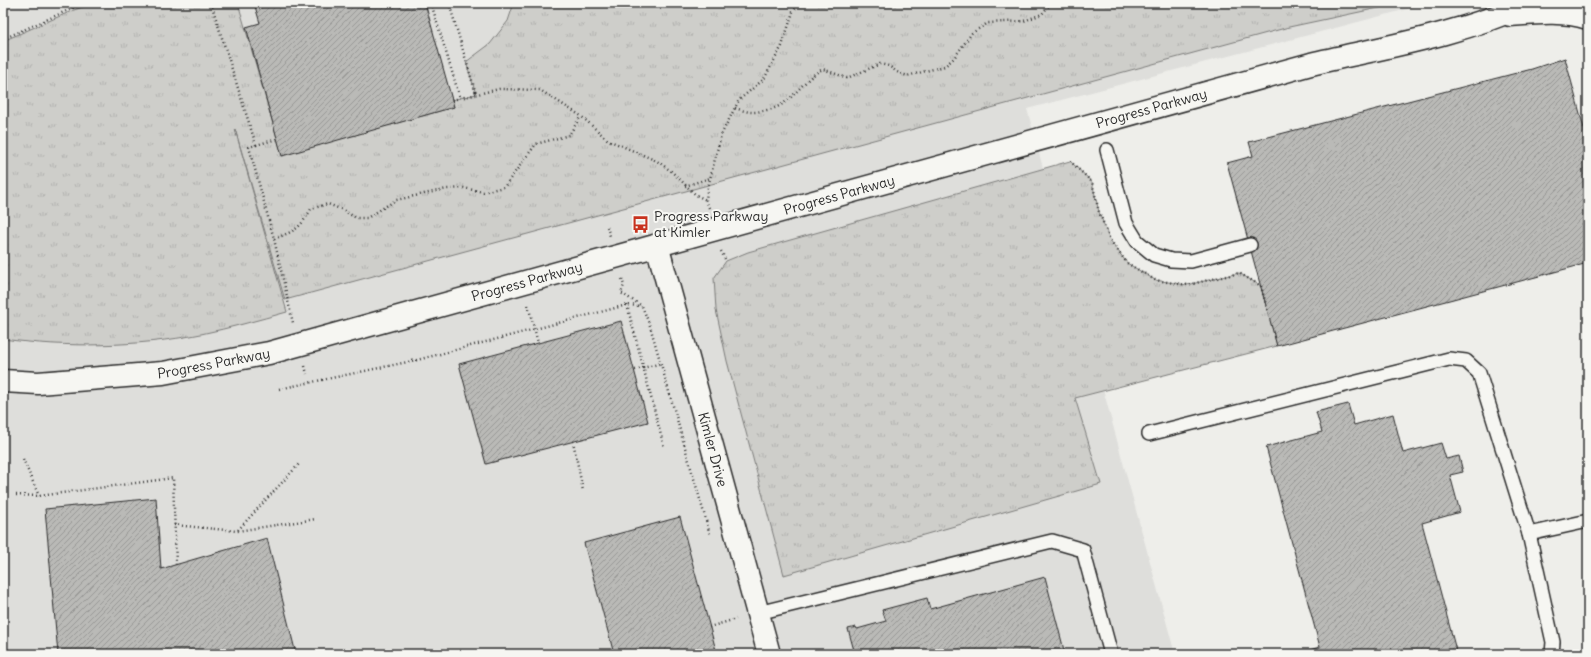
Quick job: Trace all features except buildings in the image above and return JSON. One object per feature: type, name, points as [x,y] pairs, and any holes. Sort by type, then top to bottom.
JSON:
[{"type":"street","name":"Progress Parkway","points":[[3,381],[38,383],[163,372],[270,353],[1311,64],[1454,32],[1503,15],[1528,3]]},
{"type":"street","points":[[1503,15],[1548,12],[1577,14],[1588,18]]},
{"type":"street","name":"Kimler Drive","points":[[657,245],[769,654]]},
{"type":"lane","points":[[1107,150],[1126,223],[1137,241],[1154,255],[1171,260],[1191,261],[1250,245]]},
{"type":"lane","points":[[1149,434],[1437,362],[1449,360],[1466,361],[1479,373],[1529,534],[1553,642],[1552,654]]},
{"type":"lane","points":[[1529,534],[1588,521]]},
{"type":"lane","points":[[758,614],[1052,541],[1083,550],[1111,654]]},
{"type":"path","points":[[72,3],[73,8]]},
{"type":"path","points":[[3,39],[73,8],[88,3]]},
{"type":"path","points":[[211,3],[256,146]]},
{"type":"path","points":[[431,3],[460,98]]},
{"type":"path","points":[[449,3],[476,94]]},
{"type":"path","points":[[452,100],[500,89],[540,90],[581,116],[608,140],[657,161],[696,195],[706,200],[721,135],[738,100],[764,79],[782,46],[793,12],[799,3]]},
{"type":"path","points":[[735,108],[751,113],[777,108],[787,102],[813,74],[823,69],[847,78],[880,64],[890,66],[897,72],[907,76],[945,66],[954,58],[972,33],[988,23],[1024,21],[1042,14],[1051,3]]},
{"type":"path","points":[[274,239],[292,232],[302,225],[311,208],[328,204],[343,210],[356,218],[367,218],[396,200],[447,188],[464,188],[483,192],[504,187],[536,144],[569,135],[581,116]]},
{"type":"path","points":[[277,139],[249,147],[274,239],[283,282],[307,374]]},
{"type":"path","points":[[685,186],[711,178]]},
{"type":"path","points":[[522,283],[538,343]]},
{"type":"path","points":[[621,293],[642,306],[650,326],[711,537]]},
{"type":"path","points":[[627,306],[664,447]]},
{"type":"path","points":[[279,389],[417,360],[627,306],[642,306]]},
{"type":"path","points":[[573,441],[583,491]]},
{"type":"path","points":[[23,459],[39,496]]},
{"type":"path","points":[[238,531],[300,463]]},
{"type":"path","points":[[16,495],[39,496],[173,478],[176,565]]},
{"type":"path","points":[[174,525],[238,531],[316,520]]},
{"type":"path","points":[[733,612],[737,627]]},
{"type":"shaded area","points":[[3,3],[1430,3],[1027,109],[1175,654],[3,654]]},
{"type":"green space","points":[[95,3],[238,3],[282,155],[454,107],[452,100],[476,94],[466,62],[490,44],[508,21],[514,3],[1402,3],[1289,27],[285,300],[235,129],[287,312],[212,332],[152,342],[77,345],[3,339],[3,41],[74,10]]},
{"type":"green space","points":[[1070,161],[1092,182],[1099,212],[1110,240],[1127,263],[1155,280],[1187,285],[1239,273],[1261,286],[1277,346],[1075,398],[1101,484],[784,575],[727,361],[716,310],[714,278],[726,261],[748,252]]},
{"type":"place","name":"Progress Parkway at Kimler","points":[[641,224]]}]
